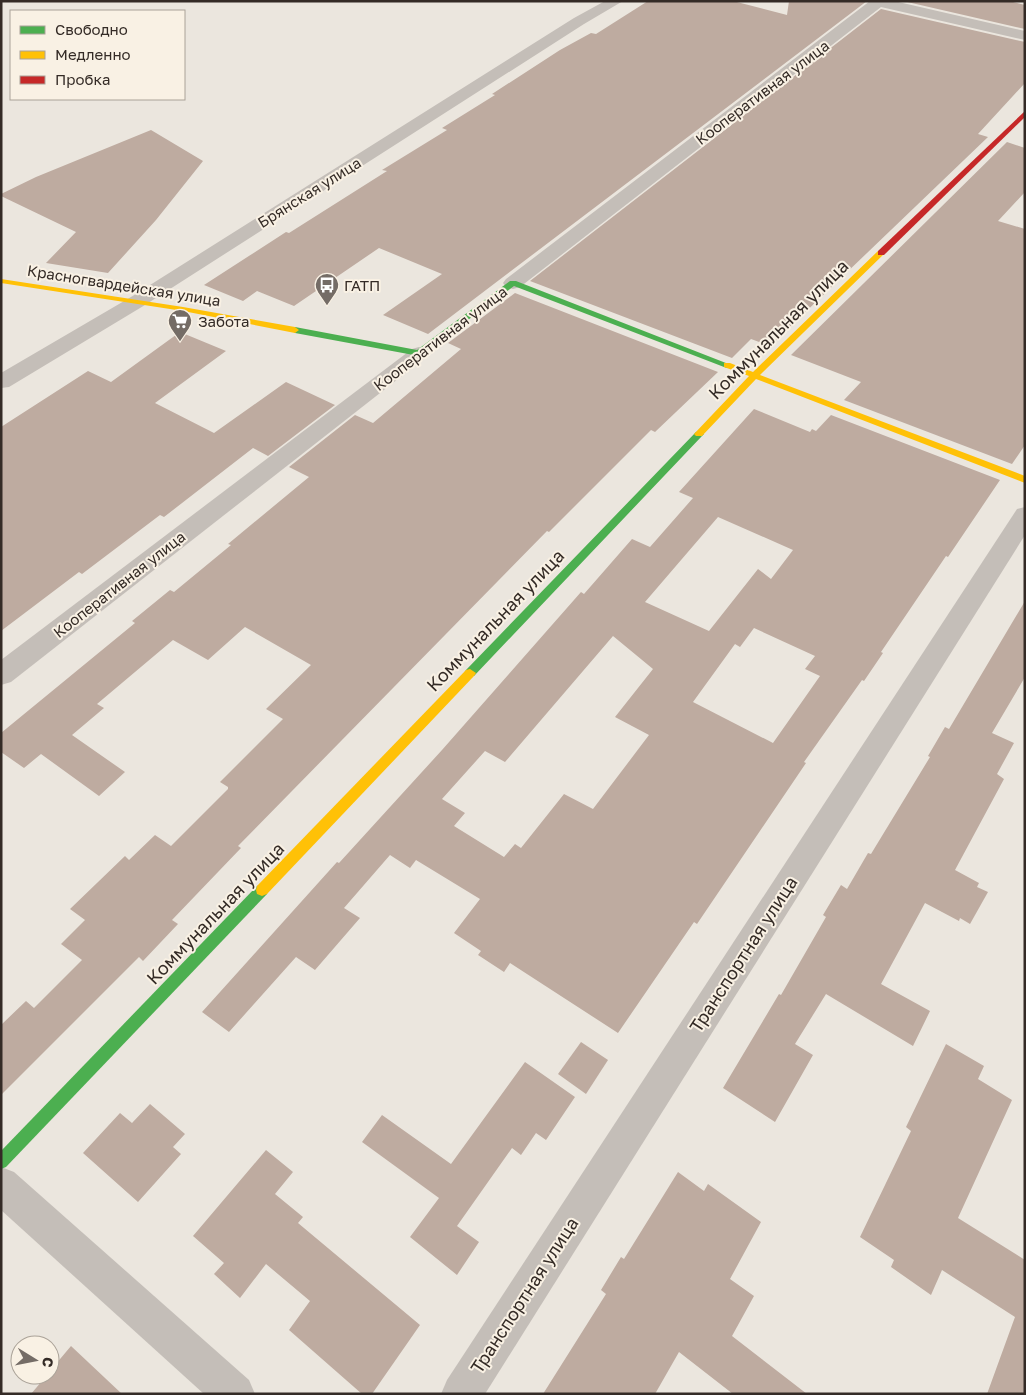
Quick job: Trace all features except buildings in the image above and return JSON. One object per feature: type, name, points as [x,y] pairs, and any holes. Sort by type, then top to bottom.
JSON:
[{"type":"street","name":"Брянская улица","points":[[1,382],[138,301],[579,21],[616,1]]},
{"type":"street","points":[[879,1],[1025,36]]},
{"type":"street","name":"Кооперативная улица","points":[[1,675],[879,1]]},
{"type":"street","name":"Коммунальная улица","points":[[1,1162],[755,375],[1025,113]]},
{"type":"street","name":"Красногвардейская улица","points":[[1,281],[138,301],[418,353]]},
{"type":"street","points":[[513,283],[1025,480]]},
{"type":"street","name":"Транспортная улица","points":[[461,1394],[1025,515]]},
{"type":"street","points":[[1,1185],[235,1394]]},
{"type":"traffic: fast","points":[[295,330],[419,353],[513,283],[727,365]]},
{"type":"traffic: fast","points":[[470,673],[699,434]]},
{"type":"traffic: fast","points":[[1,1162],[262,890]]},
{"type":"traffic: slow","points":[[699,434],[755,375],[881,253]]},
{"type":"traffic: slow","points":[[1,281],[183,309],[295,330]]},
{"type":"traffic: slow","points":[[727,365],[1025,480]]},
{"type":"traffic: slow","points":[[262,890],[470,673]]},
{"type":"traffic: jam","points":[[881,253],[1025,113]]},
{"type":"place","name":"ГАТП","points":[[327,306]]},
{"type":"place","name":"Забота","points":[[180,342]]}]
